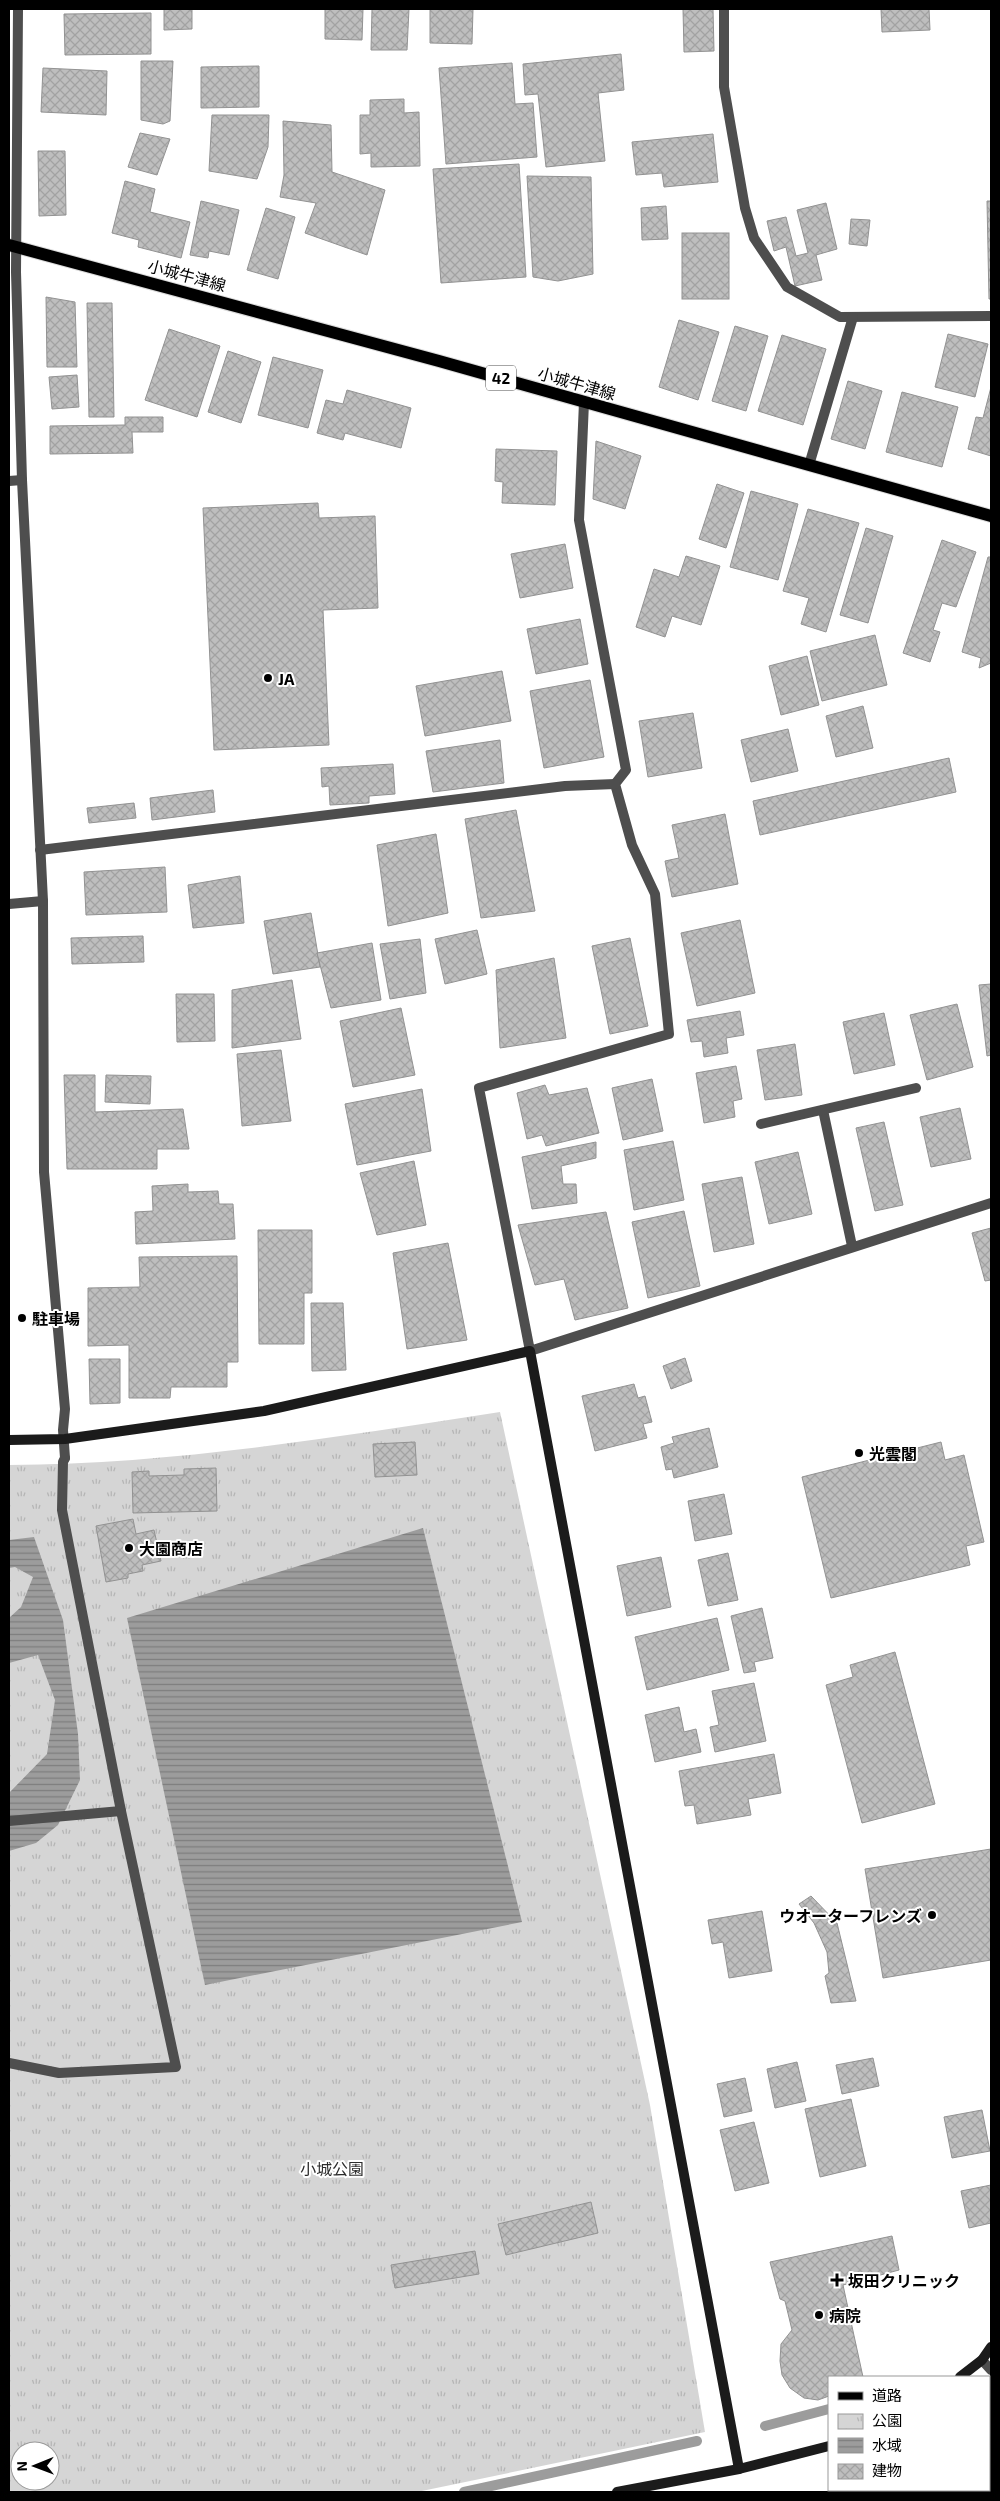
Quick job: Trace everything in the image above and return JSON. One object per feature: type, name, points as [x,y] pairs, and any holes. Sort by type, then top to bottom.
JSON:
[{"type":"main road","name":"小城牛津線","points":[[13,246],[584,402],[991,516]]},
{"type":"street","points":[[9,2063],[59,2073],[176,2067],[121,1811],[62,1510],[65,1409],[44,1172],[43,901],[22,480],[16,272],[13,246],[18,9]]},
{"type":"street","points":[[724,9],[724,87],[745,208],[754,238],[787,287],[840,317],[991,316]]},
{"type":"street","points":[[808,464],[853,318]]},
{"type":"street","points":[[584,402],[579,520],[626,770],[616,784]]},
{"type":"street","points":[[9,481],[22,480]]},
{"type":"street","points":[[40,850],[556,787],[616,784]]},
{"type":"street","points":[[616,784],[632,845],[655,894],[669,1034],[479,1088],[739,2469]]},
{"type":"street","points":[[9,904],[43,901]]},
{"type":"street","points":[[761,1124],[916,1088]]},
{"type":"street","points":[[823,1110],[852,1246]]},
{"type":"street","points":[[9,1440],[65,1439],[264,1411],[530,1351],[852,1246],[991,1203]]},
{"type":"street","points":[[9,1821],[121,1811]]},
{"type":"street","points":[[961,2376],[982,2360],[991,2347]]},
{"type":"street","points":[[982,2360],[991,2370]]},
{"type":"street","points":[[617,2492],[739,2469],[828,2446]]},
{"type":"green space","name":"小城公園","points":[[500,1412],[650,2105],[705,2432],[417,2492],[9,2492],[9,1465],[132,1460],[255,1448]]},
{"type":"water","points":[[423,1528],[522,1922],[205,1985],[127,1618]]},
{"type":"water","points":[[34,1537],[63,1620],[78,1734],[80,1780],[58,1825],[36,1843],[9,1851],[9,1793],[47,1754],[55,1700],[38,1655],[9,1663],[9,1618],[21,1607],[33,1577],[15,1567],[9,1568],[9,1540]]},
{"type":"building","points":[[164,9],[192,9],[192,29],[164,30]]},
{"type":"building","points":[[325,9],[363,9],[362,40],[325,39]]},
{"type":"building","points":[[372,9],[409,9],[407,50],[371,50]]},
{"type":"building","points":[[430,9],[473,9],[472,44],[430,43]]},
{"type":"building","points":[[683,9],[713,9],[714,51],[684,52]]},
{"type":"building","points":[[881,9],[929,9],[930,30],[882,32]]},
{"type":"building","points":[[151,13],[151,54],[65,55],[64,14]]},
{"type":"building","points":[[621,54],[624,90],[598,93],[605,161],[546,167],[538,94],[525,95],[523,64]]},
{"type":"building","points":[[141,61],[173,61],[170,121],[163,124],[141,120]]},
{"type":"building","points":[[512,63],[515,104],[533,103],[537,157],[446,164],[439,68]]},
{"type":"building","points":[[259,66],[259,107],[201,108],[201,67]]},
{"type":"building","points":[[43,68],[107,71],[106,115],[41,112]]},
{"type":"building","points":[[404,99],[404,113],[419,112],[420,166],[371,167],[371,153],[360,154],[360,115],[370,115],[370,100]]},
{"type":"building","points":[[212,115],[269,115],[268,147],[257,179],[209,171]]},
{"type":"building","points":[[283,121],[331,125],[332,172],[385,190],[367,255],[305,233],[316,203],[280,197],[284,175]]},
{"type":"building","points":[[140,133],[170,139],[157,175],[128,167]]},
{"type":"building","points":[[713,134],[718,182],[664,187],[662,173],[636,175],[632,142]]},
{"type":"building","points":[[38,151],[65,151],[66,215],[39,216]]},
{"type":"building","points":[[519,164],[526,277],[441,283],[433,169]]},
{"type":"building","points":[[527,176],[591,177],[593,274],[558,281],[533,277]]},
{"type":"building","points":[[125,181],[155,189],[150,212],[190,222],[181,258],[138,247],[139,240],[112,233]]},
{"type":"building","points":[[201,201],[239,210],[229,255],[209,251],[208,258],[190,255]]},
{"type":"building","points":[[987,201],[991,201],[991,299],[989,299]]},
{"type":"building","points":[[826,203],[837,249],[816,255],[822,280],[795,286],[786,247],[774,251],[767,221],[786,217],[796,256],[808,253],[797,210]]},
{"type":"building","points":[[666,206],[668,239],[642,240],[641,208]]},
{"type":"building","points":[[266,208],[295,217],[278,279],[247,270]]},
{"type":"building","points":[[851,219],[870,220],[867,246],[849,244]]},
{"type":"building","points":[[682,233],[729,233],[729,299],[682,299]]},
{"type":"building","points":[[46,297],[75,302],[77,367],[47,367]]},
{"type":"building","points":[[87,303],[112,303],[114,417],[89,417]]},
{"type":"building","points":[[679,320],[719,332],[698,400],[659,387]]},
{"type":"building","points":[[735,326],[768,336],[746,411],[712,401]]},
{"type":"building","points":[[169,329],[220,346],[197,417],[145,400]]},
{"type":"building","points":[[948,334],[988,344],[975,397],[935,387]]},
{"type":"building","points":[[782,335],[826,349],[803,425],[758,411]]},
{"type":"building","points":[[228,351],[261,362],[241,423],[208,412]]},
{"type":"building","points":[[273,357],[323,370],[308,428],[258,415]]},
{"type":"building","points":[[77,375],[79,407],[52,409],[49,377]]},
{"type":"building","points":[[848,381],[882,391],[865,449],[831,439]]},
{"type":"building","points":[[991,387],[991,456],[968,449],[976,417],[983,418]]},
{"type":"building","points":[[347,390],[411,408],[401,448],[345,433],[343,440],[317,433],[326,400],[343,404]]},
{"type":"building","points":[[902,392],[958,407],[942,467],[886,452]]},
{"type":"building","points":[[125,417],[163,417],[163,432],[132,432],[133,453],[50,454],[50,426],[125,425]]},
{"type":"building","points":[[596,441],[641,456],[625,509],[593,499]]},
{"type":"building","points":[[496,449],[557,451],[555,505],[502,503],[503,482],[495,481]]},
{"type":"building","points":[[717,484],[744,493],[726,548],[699,539]]},
{"type":"building","points":[[751,491],[798,504],[778,580],[730,567]]},
{"type":"building","name":"JA","points":[[318,503],[319,518],[375,516],[378,608],[323,610],[329,745],[214,750],[203,508]]},
{"type":"building","points":[[808,509],[859,523],[826,632],[801,624],[809,598],[783,591]]},
{"type":"building","points":[[866,528],[893,536],[868,623],[840,615]]},
{"type":"building","points":[[942,540],[976,552],[956,607],[942,603],[933,630],[940,632],[930,662],[903,653]]},
{"type":"building","points":[[565,544],[573,588],[520,598],[511,554]]},
{"type":"building","points":[[686,556],[720,566],[701,625],[672,616],[665,637],[636,627],[654,569],[679,577]]},
{"type":"building","points":[[988,557],[991,557],[991,663],[979,668],[981,658],[962,652]]},
{"type":"building","points":[[580,619],[588,664],[536,674],[527,629]]},
{"type":"building","points":[[875,635],[887,685],[822,701],[810,651]]},
{"type":"building","points":[[807,656],[819,705],[781,715],[769,666]]},
{"type":"building","points":[[502,671],[511,721],[425,736],[416,686]]},
{"type":"building","points":[[590,680],[604,757],[544,768],[530,691]]},
{"type":"building","points":[[863,706],[873,748],[836,757],[826,716]]},
{"type":"building","points":[[693,713],[702,768],[648,777],[639,721]]},
{"type":"building","points":[[788,729],[798,771],[751,782],[741,740]]},
{"type":"building","points":[[500,740],[504,783],[433,792],[426,751]]},
{"type":"building","points":[[949,758],[956,792],[760,835],[753,801]]},
{"type":"building","points":[[393,764],[395,794],[369,796],[369,803],[330,805],[329,786],[322,787],[321,768]]},
{"type":"building","points":[[213,790],[215,812],[152,820],[150,798]]},
{"type":"building","points":[[134,803],[136,818],[89,823],[87,808]]},
{"type":"building","points":[[516,810],[535,911],[481,918],[465,819]]},
{"type":"building","points":[[725,814],[738,884],[672,897],[665,861],[679,858],[672,825]]},
{"type":"building","points":[[436,834],[448,913],[388,926],[377,845]]},
{"type":"building","points":[[165,867],[167,912],[86,915],[84,872]]},
{"type":"building","points":[[240,876],[244,923],[193,928],[188,885]]},
{"type":"building","points":[[311,913],[320,967],[273,974],[264,921]]},
{"type":"building","points":[[740,920],[755,993],[697,1006],[681,933]]},
{"type":"building","points":[[477,930],[487,974],[445,984],[435,939]]},
{"type":"building","points":[[143,936],[144,962],[72,964],[71,938]]},
{"type":"building","points":[[630,938],[648,1026],[610,1034],[592,946]]},
{"type":"building","points":[[420,939],[426,993],[390,999],[380,944]]},
{"type":"building","points":[[372,943],[381,1000],[331,1008],[317,953]]},
{"type":"building","points":[[554,958],[566,1038],[500,1048],[496,970]]},
{"type":"building","points":[[292,980],[301,1039],[232,1048],[232,990]]},
{"type":"building","points":[[991,984],[991,1055],[987,1056],[979,985]]},
{"type":"building","points":[[176,994],[214,994],[215,1041],[177,1042]]},
{"type":"building","points":[[957,1004],[973,1067],[927,1080],[910,1015]]},
{"type":"building","points":[[401,1008],[415,1075],[353,1087],[340,1021]]},
{"type":"building","points":[[740,1011],[744,1035],[726,1038],[728,1053],[704,1057],[702,1041],[691,1042],[687,1020]]},
{"type":"building","points":[[884,1013],[895,1065],[854,1074],[843,1022]]},
{"type":"building","points":[[795,1044],[802,1095],[765,1100],[757,1050]]},
{"type":"building","points":[[281,1050],[291,1121],[242,1126],[237,1054]]},
{"type":"building","points":[[736,1066],[742,1099],[733,1101],[735,1117],[704,1123],[696,1073]]},
{"type":"building","points":[[64,1075],[95,1075],[95,1112],[183,1109],[189,1149],[157,1149],[157,1169],[67,1169]]},
{"type":"building","points":[[106,1075],[151,1076],[150,1104],[105,1102]]},
{"type":"building","points":[[652,1079],[663,1131],[623,1140],[612,1088]]},
{"type":"building","points":[[545,1085],[549,1095],[587,1088],[599,1133],[546,1146],[542,1135],[527,1139],[517,1093]]},
{"type":"building","points":[[422,1089],[431,1151],[357,1165],[345,1104]]},
{"type":"building","points":[[960,1108],[971,1159],[931,1167],[920,1117]]},
{"type":"building","points":[[884,1122],[903,1205],[875,1211],[856,1128]]},
{"type":"building","points":[[673,1141],[684,1200],[634,1210],[624,1150]]},
{"type":"building","points":[[596,1142],[596,1158],[561,1166],[563,1184],[576,1184],[577,1203],[532,1209],[522,1157]]},
{"type":"building","points":[[798,1152],[812,1214],[769,1224],[755,1162]]},
{"type":"building","points":[[414,1161],[426,1225],[377,1235],[360,1173]]},
{"type":"building","points":[[742,1177],[754,1244],[714,1252],[702,1184]]},
{"type":"building","points":[[188,1184],[188,1192],[218,1191],[219,1204],[233,1204],[235,1239],[136,1244],[135,1212],[153,1211],[152,1186]]},
{"type":"building","points":[[684,1211],[700,1286],[648,1298],[632,1222]]},
{"type":"building","points":[[606,1212],[628,1308],[575,1320],[564,1279],[535,1285],[518,1225]]},
{"type":"building","points":[[991,1228],[991,1280],[985,1281],[972,1233]]},
{"type":"building","points":[[258,1230],[312,1230],[312,1293],[304,1293],[304,1344],[259,1344]]},
{"type":"building","points":[[448,1243],[467,1340],[407,1349],[393,1253]]},
{"type":"building","points":[[237,1256],[238,1362],[227,1362],[227,1387],[171,1387],[170,1398],[129,1398],[129,1345],[88,1346],[88,1288],[140,1287],[139,1257]]},
{"type":"building","points":[[311,1303],[343,1303],[346,1370],[312,1371]]},
{"type":"building","points":[[685,1358],[692,1381],[671,1389],[663,1366]]},
{"type":"building","points":[[89,1359],[120,1359],[120,1403],[90,1404]]},
{"type":"building","points":[[634,1384],[638,1398],[645,1396],[652,1422],[643,1424],[647,1438],[595,1451],[582,1396]]},
{"type":"building","points":[[709,1428],[718,1467],[674,1478],[672,1469],[666,1470],[661,1447],[674,1443],[672,1437]]},
{"type":"building","points":[[415,1442],[417,1475],[375,1477],[373,1444]]},
{"type":"building","points":[[941,1442],[945,1460],[964,1455],[984,1542],[966,1546],[970,1565],[831,1598],[802,1477]]},
{"type":"building","points":[[216,1468],[217,1511],[133,1513],[132,1472],[149,1471],[149,1476],[184,1475],[184,1469]]},
{"type":"building","points":[[724,1494],[732,1534],[695,1541],[688,1501]]},
{"type":"building","name":"大園商店","points":[[133,1519],[136,1534],[154,1530],[161,1561],[142,1565],[143,1571],[128,1574],[128,1578],[106,1582],[96,1526]]},
{"type":"building","points":[[728,1553],[738,1600],[708,1606],[698,1560]]},
{"type":"building","points":[[661,1557],[671,1607],[627,1616],[617,1566]]},
{"type":"building","points":[[762,1608],[773,1658],[754,1662],[756,1671],[744,1673],[731,1616]]},
{"type":"building","points":[[717,1618],[729,1670],[647,1690],[635,1637]]},
{"type":"building","points":[[895,1652],[935,1804],[862,1823],[826,1685],[853,1677],[850,1665]]},
{"type":"building","points":[[754,1683],[766,1741],[715,1752],[710,1727],[719,1725],[712,1691]]},
{"type":"building","points":[[679,1707],[684,1732],[696,1729],[701,1752],[655,1762],[645,1715]]},
{"type":"building","points":[[774,1754],[781,1793],[748,1799],[751,1815],[697,1824],[694,1805],[685,1806],[679,1771]]},
{"type":"building","name":"ウオーターフレンズ","points":[[991,1849],[991,1960],[883,1978],[865,1869]]},
{"type":"building","points":[[811,1896],[837,1923],[856,2001],[831,2003],[825,1976],[829,1973],[827,1952],[814,1923],[799,1904]]},
{"type":"building","points":[[762,1911],[772,1971],[729,1978],[723,1942],[712,1944],[708,1920]]},
{"type":"building","points":[[873,2058],[879,2086],[842,2094],[836,2065]]},
{"type":"building","points":[[797,2062],[806,2101],[775,2108],[767,2069]]},
{"type":"building","points":[[745,2078],[752,2111],[724,2117],[717,2084]]},
{"type":"building","points":[[851,2099],[866,2166],[820,2177],[805,2109]]},
{"type":"building","points":[[982,2110],[990,2151],[952,2158],[944,2117]]},
{"type":"building","points":[[754,2122],[769,2183],[735,2191],[720,2130]]},
{"type":"building","points":[[991,2185],[991,2223],[969,2228],[961,2191]]},
{"type":"building","points":[[591,2202],[598,2233],[506,2255],[498,2224]]},
{"type":"building","name":"病院","points":[[892,2236],[899,2270],[843,2285],[863,2376],[828,2376],[828,2396],[818,2400],[804,2398],[790,2388],[782,2375],[780,2361],[781,2344],[792,2330],[785,2301],[780,2299],[770,2262]]},
{"type":"building","points":[[475,2251],[479,2274],[395,2288],[391,2265]]},
{"type":"building","points":[[948,2491],[979,2492],[949,2492]]},
{"type":"waterway","points":[[765,2426],[828,2409]]},
{"type":"waterway","points":[[464,2492],[697,2441]]},
{"type":"waterway","points":[[990,2444],[991,2451]]},
{"type":"place","name":"JA","points":[[268,678]]},
{"type":"place","name":"駐車場","points":[[22,1318]]},
{"type":"place","name":"光雲閣","points":[[859,1453]]},
{"type":"place","name":"大園商店","points":[[129,1548]]},
{"type":"place","name":"ウオーターフレンズ","points":[[932,1915]]},
{"type":"place","name":"坂田クリニック","points":[[837,2280]]},
{"type":"place","name":"病院","points":[[819,2315]]}]
